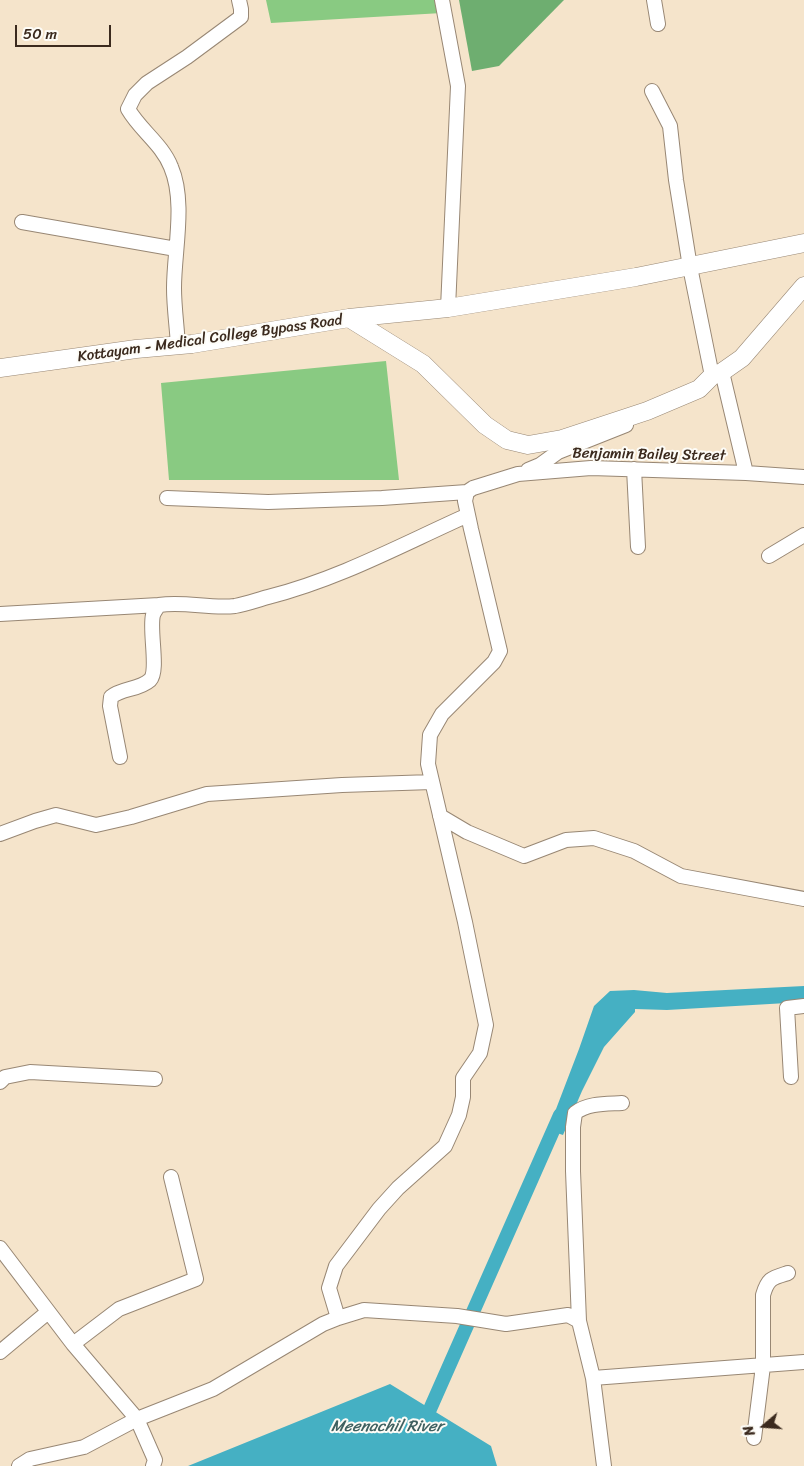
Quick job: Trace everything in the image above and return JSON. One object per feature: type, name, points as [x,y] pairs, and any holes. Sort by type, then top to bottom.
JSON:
[{"type":"main road","points":[[349,318],[448,308],[690,267],[804,243]]},
{"type":"main road","name":"Kottayam - Medical College Bypass Road","points":[[0,368],[136,349],[178,346],[349,318],[423,364],[485,425],[507,440],[528,445],[562,439],[647,410],[699,389],[717,374],[742,358],[804,286]]},
{"type":"street","points":[[178,346],[174,290],[178,216],[176,184],[171,165],[156,143],[134,119],[128,108],[135,95],[147,82],[187,57],[241,17],[239,0]]},
{"type":"street","points":[[442,0],[458,86],[448,308]]},
{"type":"street","points":[[654,0],[658,24]]},
{"type":"street","points":[[652,90],[670,126],[676,180],[690,267],[717,374],[746,473]]},
{"type":"street","points":[[22,222],[176,249]]},
{"type":"street","points":[[518,474],[540,465],[558,452],[622,428],[647,410]]},
{"type":"street","name":"Benjamin Bailey Street","points":[[167,498],[268,502],[382,498],[467,492],[473,488],[518,474],[591,468],[746,473],[804,477]]},
{"type":"street","points":[[634,469],[638,547]]},
{"type":"street","points":[[338,1318],[329,1288],[336,1266],[379,1208],[398,1188],[446,1146],[459,1115],[463,1097],[463,1078],[480,1053],[486,1025],[465,922],[428,764],[430,735],[442,714],[494,662],[500,651],[465,501],[467,492]]},
{"type":"street","points":[[0,614],[171,603],[234,606],[300,589],[366,564],[422,535],[468,515]]},
{"type":"street","points":[[769,556],[804,535]]},
{"type":"street","points":[[120,757],[110,706],[111,697],[116,693],[151,680],[155,671],[153,615],[159,605]]},
{"type":"street","points":[[0,834],[36,820],[56,815],[96,825],[131,817],[207,794],[342,785],[432,782]]},
{"type":"street","points":[[440,816],[467,832],[524,856],[566,840],[594,838],[634,851],[681,876],[804,899]]},
{"type":"street","points":[[792,1077],[787,1008],[804,1006]]},
{"type":"street","points":[[0,1082],[5,1077],[30,1072],[154,1078]]},
{"type":"street","points":[[604,1466],[593,1378],[579,1321],[573,1127],[575,1114],[582,1108],[600,1104],[622,1103]]},
{"type":"street","points":[[73,1344],[119,1309],[196,1279],[171,1177]]},
{"type":"street","points":[[0,1248],[73,1344],[137,1419],[155,1460],[153,1466]]},
{"type":"street","points":[[754,1438],[763,1366],[763,1296],[766,1285],[772,1277],[788,1273]]},
{"type":"street","points":[[19,1466],[30,1459],[84,1447],[137,1419],[213,1389],[323,1324],[364,1310],[457,1316],[506,1324],[568,1315],[579,1321]]},
{"type":"street","points":[[0,1352],[48,1312]]},
{"type":"street","points":[[593,1378],[804,1362]]},
{"type":"green space","points":[[266,0],[439,0],[442,13],[271,23]]},
{"type":"green space","points":[[459,0],[564,0],[499,66],[472,71]]},
{"type":"green space","points":[[386,361],[399,480],[169,480],[161,383]]},
{"type":"water","points":[[804,986],[804,1002],[667,1010],[635,1009],[635,1012],[604,1047],[563,1135],[548,1130],[594,1006],[610,991],[634,990],[667,993]]},
{"type":"water","name":"Meenachil River","points":[[390,1384],[491,1446],[497,1466],[188,1466]]},
{"type":"waterway","points":[[423,1425],[560,1115]]}]
